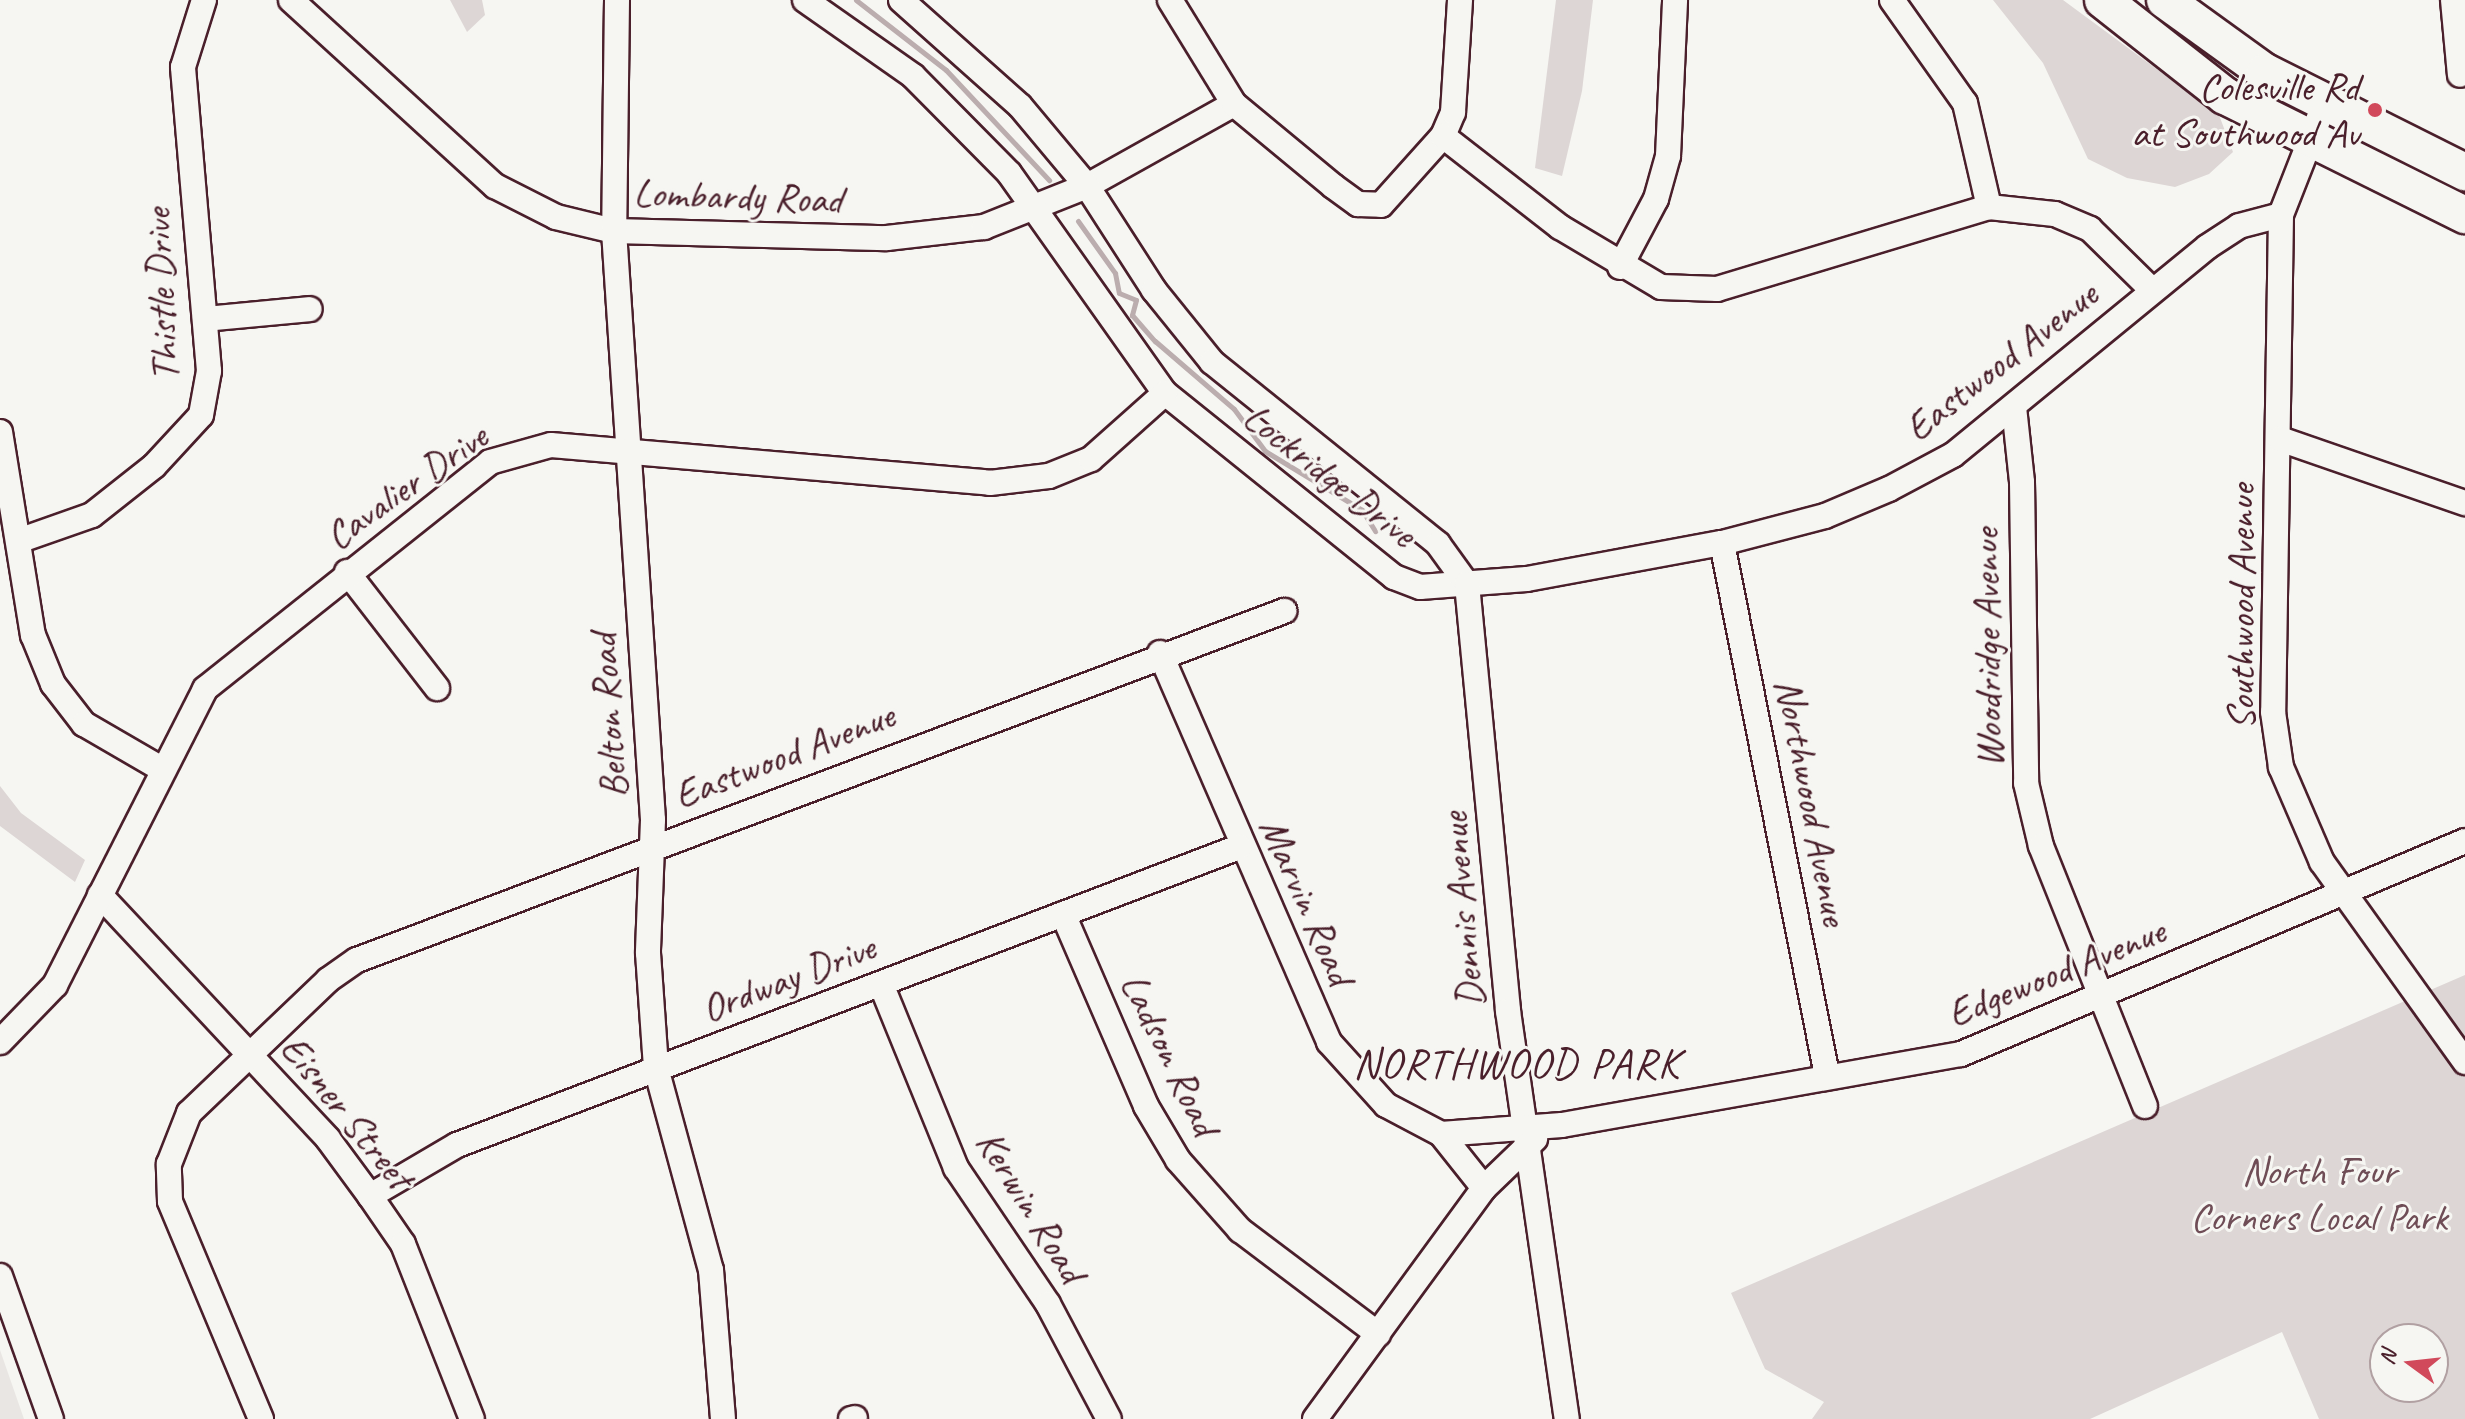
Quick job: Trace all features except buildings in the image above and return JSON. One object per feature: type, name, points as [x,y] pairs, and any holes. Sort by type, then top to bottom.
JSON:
[{"type":"highway","points":[[2103,0],[2225,96],[2305,142],[2465,215]]},
{"type":"highway","points":[[2165,0],[2324,105],[2465,172]]},
{"type":"street","name":"Thistle Drive","points":[[21,540],[92,515],[191,431],[209,371],[183,67],[204,0]]},
{"type":"street","name":"Lombardy Road","points":[[291,0],[495,186],[556,217],[614,231],[887,238],[984,227],[1087,186],[1234,104]]},
{"type":"street","name":"Belton Road","points":[[617,0],[614,231],[625,451],[652,846],[648,953],[656,1068],[672,1148],[711,1270],[723,1419]]},
{"type":"street","name":"Lockridge Drive","points":[[805,0],[913,76],[1009,173],[1165,393],[1394,577],[1420,587],[1467,584]]},
{"type":"street","name":"Lockridge Drive","points":[[901,0],[1020,106],[1087,186],[1188,336],[1438,544],[1467,584]]},
{"type":"street","points":[[1170,0],[1234,104],[1358,204],[1381,205],[1443,136],[1453,112],[1460,0]]},
{"type":"street","points":[[1620,267],[1656,199],[1668,156],[1675,0]]},
{"type":"street","points":[[1892,0],[1965,103],[1989,207]]},
{"type":"street","points":[[2453,0],[2460,75]]},
{"type":"street","name":"Southwood Avenue","points":[[2324,105],[2305,142],[2281,215],[2280,439],[2273,712],[2299,820],[2345,892],[2465,1062]]},
{"type":"street","points":[[1443,136],[1620,267],[1661,287],[1717,289],[1989,207],[2055,214],[2090,229],[2152,290]]},
{"type":"street","name":"Eastwood Avenue","points":[[1467,584],[1722,543],[1825,516],[1889,489],[1953,455],[2152,290],[2239,226],[2281,215]]},
{"type":"street","points":[[205,319],[310,309]]},
{"type":"street","name":"Cavalier Drive","points":[[0,1042],[55,985],[160,768],[205,689],[347,572],[512,452],[551,445],[990,483],[1049,476],[1091,459],[1165,393]]},
{"type":"street","name":"Woodridge Avenue","points":[[2014,407],[2022,482],[2026,783],[2041,846],[2145,1106]]},
{"type":"street","points":[[0,432],[21,540],[33,635],[53,684],[84,724],[160,768]]},
{"type":"street","points":[[2280,439],[2465,503]]},
{"type":"street","name":"Northwood Avenue","points":[[1722,543],[1827,1075]]},
{"type":"street","points":[[347,572],[437,688]]},
{"type":"street","name":"Dennis Avenue","points":[[1467,584],[1524,1136],[1567,1419]]},
{"type":"street","name":"Eastwood Avenue","points":[[261,1419],[170,1201],[169,1164],[189,1113],[249,1053],[357,960],[1160,653],[1284,611]]},
{"type":"street","name":"Marvin Road","points":[[1160,653],[1239,847],[1341,1063],[1386,1105],[1441,1134],[1484,1188]]},
{"type":"street","name":"Edgewood Avenue","points":[[1524,1136],[1562,1125],[1827,1075],[1961,1054],[2102,998],[2465,841]]},
{"type":"street","name":"Ordway Drive","points":[[370,1196],[457,1145],[1239,847]]},
{"type":"street","name":"Eisner Street","points":[[100,895],[249,1053],[370,1196],[415,1270],[472,1419]]},
{"type":"street","name":"Ladson Road","points":[[1063,914],[1146,1106],[1178,1160],[1240,1230],[1378,1334]]},
{"type":"street","name":"Kerwin Road","points":[[881,984],[956,1168],[1056,1317],[1109,1419]]},
{"type":"street","points":[[1441,1134],[1524,1136]]},
{"type":"street","points":[[1315,1419],[1524,1136]]},
{"type":"street","points":[[0,1276],[51,1419]]},
{"type":"shaded area","points":[[0,1350],[24,1419],[0,1419]]},
{"type":"green space","points":[[450,0],[482,0],[485,15],[467,32]]},
{"type":"green space","points":[[1556,0],[1593,0],[1582,91],[1562,176],[1535,168]]},
{"type":"green space","points":[[1993,0],[2063,0],[2219,115],[2233,152],[2209,174],[2175,187],[2127,178],[2088,159],[2043,63]]},
{"type":"green space","points":[[0,786],[21,813],[85,860],[75,882],[0,826]]},
{"type":"green space","name":"North Four Corners Local Park","points":[[2465,975],[2465,1419],[2319,1419],[2282,1332],[2090,1419],[1812,1419],[1824,1402],[1765,1369],[1731,1293]]},
{"type":"waterway","points":[[856,0],[946,70],[1049,180]]},
{"type":"waterway","points":[[1078,221],[1115,273],[1119,293],[1136,300],[1132,315],[1155,341],[1234,409],[1265,451],[1362,510],[1375,531]]},
{"type":"place","name":"Colesville Rd at Southwood Av","points":[[2375,110]]},
{"type":"district","name":"NORTHWOOD PARK","points":[[1517,1064]]}]
